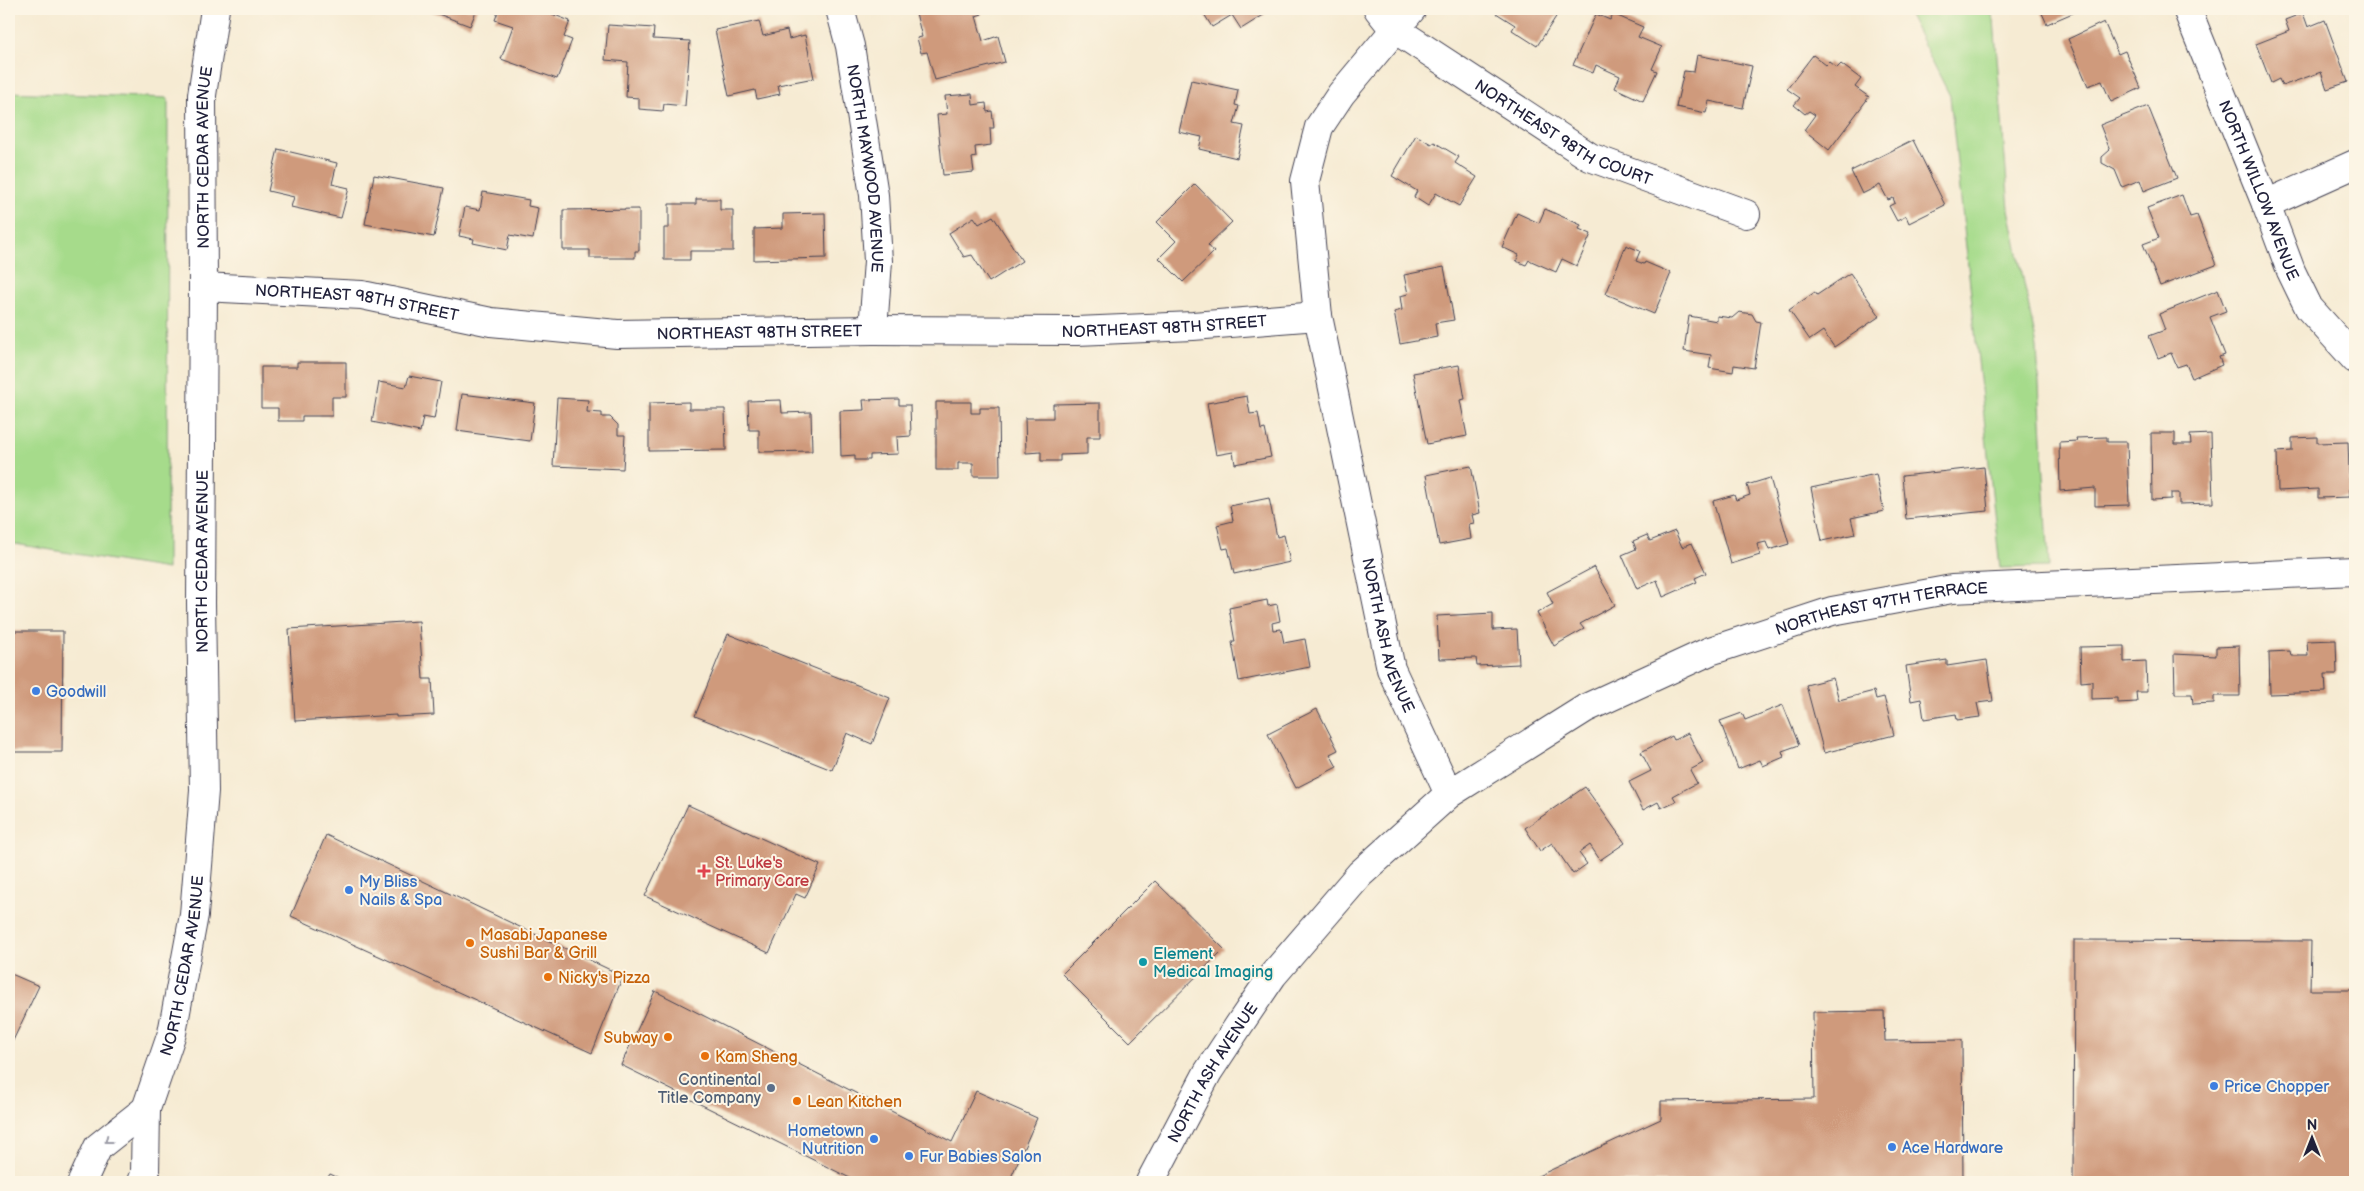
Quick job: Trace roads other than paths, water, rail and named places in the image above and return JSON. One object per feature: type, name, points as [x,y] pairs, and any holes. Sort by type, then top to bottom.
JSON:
[{"type":"street","name":"NORTH CEDAR AVENUE","points":[[142,1182],[145,1174],[146,1109],[172,1032],[194,915],[204,791],[201,603],[202,95],[215,9]]},
{"type":"street","name":"NORTH MAYWOOD AVENUE","points":[[840,9],[850,46],[874,195],[878,261],[873,330]]},
{"type":"street","name":"NORTH ASH AVENUE","points":[[1150,1182],[1208,1072],[1273,975],[1360,874],[1449,794],[1391,669],[1318,316],[1306,181],[1319,127],[1386,19],[1412,9]]},
{"type":"street","name":"NORTH WILLOW AVENUE","points":[[2187,9],[2292,271],[2309,308],[2355,359]]},
{"type":"street","name":"NORTHEAST 98TH COURT","points":[[1386,19],[1590,156],[1746,214]]},
{"type":"street","points":[[2266,204],[2355,164]]},
{"type":"street","name":"NORTHEAST 98TH STREET","points":[[203,287],[362,295],[490,322],[617,334],[873,330],[1087,331],[1193,326],[1318,316]]},
{"type":"street","name":"NORTHEAST 97TH TERRACE","points":[[1449,794],[1586,708],[1710,651],[1832,611],[1952,589],[2355,571]]},
{"type":"street","points":[[82,1182],[98,1147],[146,1109]]},
{"type":"place","name":"Goodwill","points":[[36,691]]},
{"type":"place","name":"St. Luke's Primary Care","points":[[704,871]]},
{"type":"place","name":"My Bliss Nails & Spa","points":[[349,890]]},
{"type":"place","name":"Masabi Japanese Sushi Bar & Grill","points":[[470,943]]},
{"type":"place","name":"Element Medical Imaging","points":[[1143,962]]},
{"type":"place","name":"Nicky's Pizza","points":[[548,977]]},
{"type":"place","name":"Subway","points":[[668,1037]]},
{"type":"place","name":"Kam Sheng","points":[[705,1056]]},
{"type":"place","name":"Price Chopper","points":[[2214,1086]]},
{"type":"place","name":"Continental Title Company","points":[[771,1088]]},
{"type":"place","name":"Lean Kitchen","points":[[797,1101]]},
{"type":"place","name":"Hometown Nutrition","points":[[874,1139]]},
{"type":"place","name":"Ace Hardware","points":[[1892,1147]]},
{"type":"place","name":"Fur Babies Salon","points":[[909,1156]]}]
